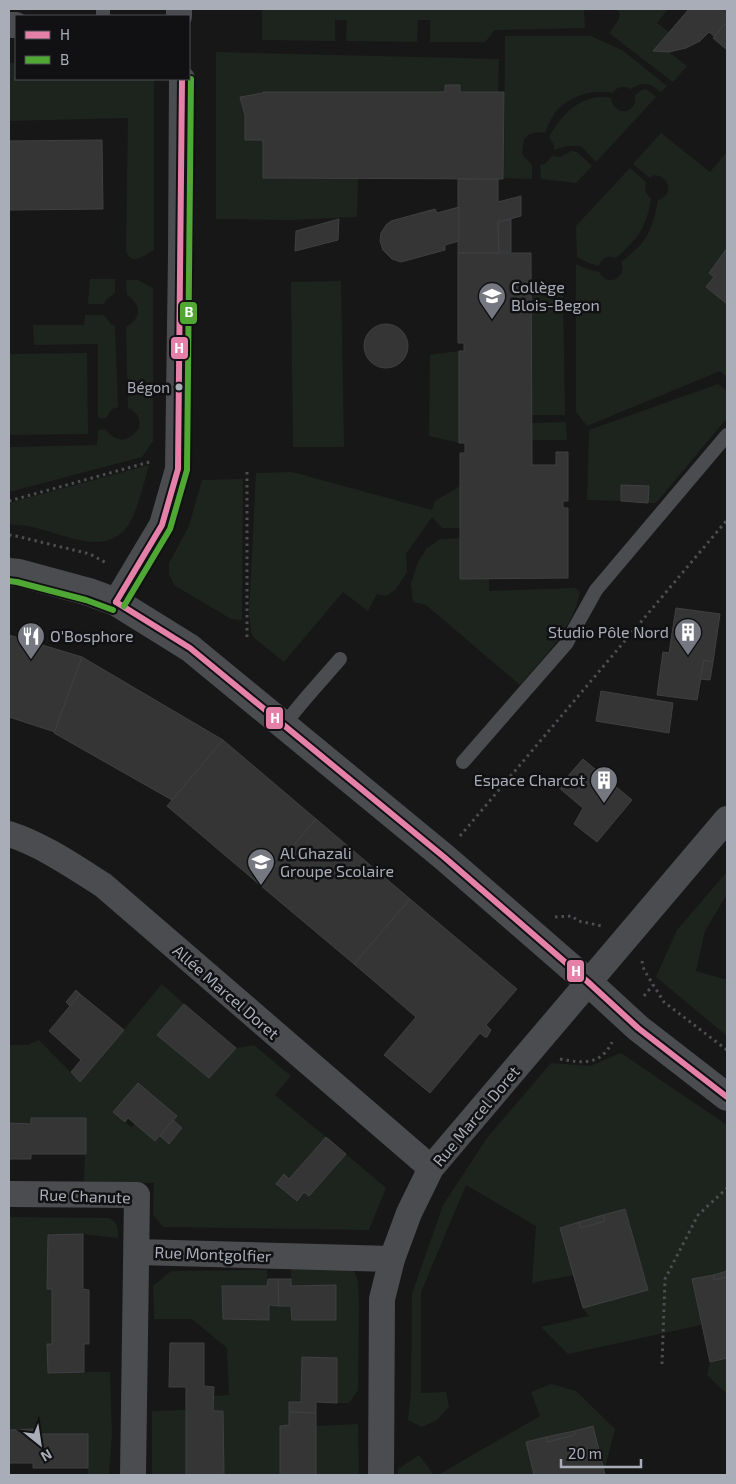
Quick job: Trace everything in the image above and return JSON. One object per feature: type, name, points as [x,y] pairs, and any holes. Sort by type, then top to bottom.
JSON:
[{"type":"street","points":[[116,602],[162,525],[178,469],[182,255],[182,80]]},
{"type":"street","points":[[9,572],[89,592],[116,602],[190,648],[444,857],[638,1028],[727,1097]]},
{"type":"street","name":"Rue Marcel Doret","points":[[380,1475],[382,1299],[392,1259],[409,1213],[432,1168],[727,819]]},
{"type":"street","name":"Allée Marcel Doret","points":[[9,834],[24,839],[65,860],[103,885],[432,1168]]},
{"type":"street","name":"Rue Chanute","points":[[9,1194],[137,1195],[137,1252]]},
{"type":"street","name":"Rue Montgolfier","points":[[133,1475],[137,1252],[392,1259]]},
{"type":"lane","points":[[463,762],[566,644],[596,590],[727,435]]},
{"type":"lane","points":[[284,725],[340,659]]},
{"type":"path","points":[[9,501],[156,460]]},
{"type":"path","points":[[247,472],[247,641]]},
{"type":"path","points":[[458,838],[727,520]]},
{"type":"path","points":[[9,536],[16,536],[90,554],[111,565]]},
{"type":"path","points":[[640,952],[644,970],[664,1002],[727,1050]]},
{"type":"path","points":[[553,1057],[578,1062],[592,1062],[609,1048],[612,1040]]},
{"type":"path","points":[[662,1364],[665,1278],[698,1215],[727,1188]]},
{"type":"shaded area","points":[[262,9],[584,9],[585,28],[495,30],[485,42],[430,42],[430,20],[418,20],[417,42],[346,41],[347,20],[335,20],[335,41],[262,40]]},
{"type":"shaded area","points":[[617,9],[668,9],[657,23],[669,32],[654,51],[669,52],[687,66],[673,82],[609,33],[618,21],[620,14]]},
{"type":"shaded area","points":[[505,36],[591,36],[622,50],[667,86],[661,92],[653,86],[646,84],[630,89],[621,87],[613,93],[598,92],[584,94],[570,100],[558,109],[545,133],[533,133],[524,139],[522,154],[532,165],[532,179],[504,178]]},
{"type":"shaded area","points":[[216,52],[499,59],[498,92],[460,92],[460,85],[445,85],[445,92],[263,92],[240,97],[245,115],[245,140],[263,140],[263,178],[358,179],[357,217],[291,220],[216,219]]},
{"type":"shaded area","points":[[9,63],[15,63],[15,80],[154,80],[154,250],[143,257],[135,259],[128,256],[126,251],[128,118],[9,121]]},
{"type":"shaded area","points":[[646,89],[656,97],[596,162],[581,146],[567,146],[554,150],[554,145],[549,137],[560,120],[574,107],[591,98],[601,97],[611,98],[616,109],[621,111],[630,110],[635,101],[635,95]]},
{"type":"shaded area","points":[[661,133],[710,172],[727,152],[727,248],[709,273],[714,277],[706,287],[727,304],[727,377],[720,371],[587,426],[576,412],[576,264],[599,272],[607,279],[616,279],[622,273],[621,262],[643,242],[651,228],[658,200],[665,196],[668,187],[662,177],[655,175],[650,178],[633,164]]},
{"type":"shaded area","points":[[572,151],[577,152],[592,166],[576,183],[541,179],[540,165],[545,164],[552,156],[560,157]]},
{"type":"shaded area","points":[[630,168],[646,182],[645,191],[651,199],[644,226],[630,245],[616,258],[606,257],[599,266],[577,257],[576,226]]},
{"type":"shaded area","points":[[90,279],[115,279],[115,293],[104,304],[88,304]]},
{"type":"shaded area","points":[[126,280],[138,280],[153,288],[153,441],[142,457],[9,492],[9,447],[97,445],[98,430],[105,429],[113,437],[126,439],[139,428],[138,416],[128,408],[126,327],[135,320],[138,311],[135,303],[127,295]]},
{"type":"shaded area","points":[[341,281],[344,447],[293,447],[291,282]]},
{"type":"shaded area","points":[[531,292],[563,292],[565,415],[532,415]]},
{"type":"shaded area","points":[[85,315],[104,315],[115,326],[118,407],[112,409],[106,418],[98,418],[98,344],[34,345],[33,325],[84,325]]},
{"type":"shaded area","points":[[459,351],[459,443],[429,436],[430,355]]},
{"type":"shaded area","points":[[87,353],[88,434],[9,435],[9,354]]},
{"type":"shaded area","points":[[718,384],[727,391],[727,418],[656,503],[648,503],[649,487],[621,485],[621,501],[587,500],[589,430]]},
{"type":"shaded area","points":[[566,422],[567,440],[532,440],[531,423]]},
{"type":"shaded area","points":[[149,465],[138,503],[129,524],[120,534],[109,540],[97,542],[84,541],[32,527],[9,524],[9,503]]},
{"type":"shaded area","points":[[292,472],[432,510],[435,501],[460,486],[460,528],[442,528],[432,517],[406,554],[407,572],[395,590],[386,596],[377,594],[368,611],[343,592],[284,662],[252,636],[249,614],[256,473]]},
{"type":"shaded area","points":[[243,479],[242,620],[231,619],[174,585],[169,574],[169,563],[189,526],[202,480]]},
{"type":"shaded area","points":[[460,538],[460,579],[489,579],[489,591],[575,588],[580,592],[571,618],[564,630],[548,653],[520,685],[426,605],[413,602],[411,584],[418,562],[427,548],[440,539]]},
{"type":"shaded area","points":[[727,872],[727,894],[705,931],[696,971],[727,980],[727,1036],[656,977],[677,930]]},
{"type":"shaded area","points":[[162,984],[184,1004],[158,1035],[209,1078],[236,1048],[254,1045],[291,1076],[275,1095],[326,1137],[289,1179],[284,1175],[276,1185],[297,1201],[304,1192],[309,1196],[346,1154],[386,1188],[369,1230],[163,1227],[153,1215],[154,1183],[84,1182],[86,1118],[31,1118],[31,1124],[9,1123],[9,1045],[28,1045],[39,1040],[80,1082]],"holes":[[[138,1083],[177,1116],[173,1120],[182,1129],[169,1144],[160,1136],[155,1141],[135,1124],[131,1127],[125,1122]]]},
{"type":"shaded area","points":[[621,1053],[727,1125],[727,1271],[692,1280],[701,1325],[568,1354],[541,1327],[589,1316],[583,1308],[648,1290],[625,1209],[561,1228],[574,1275],[532,1283],[536,1226],[466,1185],[421,1292],[421,1393],[446,1392],[449,1407],[437,1420],[422,1427],[408,1420],[411,1391],[412,1294],[443,1205],[487,1138],[551,1063],[590,1066]]},
{"type":"shaded area","points":[[9,1217],[109,1218],[117,1226],[118,1238],[83,1234],[48,1235],[47,1289],[52,1289],[52,1344],[47,1345],[48,1372],[110,1372],[112,1434],[109,1475],[88,1475],[88,1434],[33,1434],[33,1429],[9,1430]]},
{"type":"shaded area","points":[[291,1269],[354,1270],[358,1282],[359,1305],[358,1390],[349,1403],[337,1403],[337,1358],[302,1357],[301,1402],[289,1425],[280,1426],[280,1475],[224,1475],[223,1411],[213,1411],[214,1396],[229,1395],[227,1348],[192,1319],[154,1319],[153,1286],[171,1271],[267,1270],[267,1286],[222,1286],[223,1319],[268,1320],[269,1305],[291,1306],[292,1320],[336,1320],[336,1286],[291,1286]]},
{"type":"shaded area","points":[[727,1358],[727,1394],[707,1375],[710,1362]]},
{"type":"shaded area","points":[[551,1384],[576,1391],[615,1429],[604,1472],[592,1426],[526,1442],[534,1475],[438,1475],[540,1416],[531,1392]]},
{"type":"shaded area","points":[[186,1410],[186,1475],[152,1475],[152,1411]]},
{"type":"shaded area","points":[[358,1424],[359,1475],[316,1475],[316,1426]]},
{"type":"shaded area","points":[[419,1455],[434,1475],[398,1475],[398,1469]]},
{"type":"building","points":[[689,9],[727,9],[727,22],[714,36],[709,32],[700,41],[686,48],[669,52],[653,51]]},
{"type":"building","points":[[727,22],[727,50],[713,38]]},
{"type":"building","points":[[445,85],[460,85],[460,92],[504,92],[503,179],[263,178],[263,140],[245,140],[245,115],[240,97],[263,92],[445,92]]},
{"type":"building","points":[[102,140],[103,209],[9,210],[9,141]]},
{"type":"building","points":[[458,179],[498,179],[498,202],[521,196],[521,216],[498,222],[499,253],[458,253]]},
{"type":"building","points":[[459,207],[459,241],[445,245],[445,250],[401,262],[392,259],[383,250],[380,241],[381,233],[391,221],[435,209],[437,213]]},
{"type":"building","points":[[339,219],[338,240],[295,251],[296,231]]},
{"type":"building","points":[[511,219],[511,252],[499,252],[498,222]]},
{"type":"building","points":[[727,248],[727,304],[706,287],[714,277],[709,273]]},
{"type":"building","points":[[458,253],[531,253],[532,465],[556,465],[556,452],[568,452],[568,501],[563,501],[563,508],[568,508],[568,578],[460,579],[460,453],[465,453],[465,443],[459,443],[459,351],[464,351],[464,343],[458,343]]},
{"type":"building","points":[[382,324],[390,324],[402,330],[408,346],[402,362],[390,368],[382,368],[370,362],[364,350],[364,342],[370,330]]},
{"type":"building","points":[[621,485],[649,486],[648,503],[621,501]]},
{"type":"building","name":"Studio Pôle Nord","points":[[676,608],[720,614],[713,662],[704,660],[697,700],[657,695],[663,652],[669,653]]},
{"type":"building","points":[[9,635],[82,657],[55,732],[9,717]]},
{"type":"building","points":[[82,657],[223,740],[172,800],[54,733]]},
{"type":"building","points":[[704,660],[713,662],[710,680],[700,679]]},
{"type":"building","points":[[601,691],[673,703],[669,733],[596,721]]},
{"type":"building","points":[[223,740],[316,819],[260,885],[167,806]]},
{"type":"building","name":"Espace Charcot","points":[[583,759],[632,800],[597,842],[574,824],[583,808],[558,787]]},
{"type":"building","points":[[316,819],[410,899],[354,964],[260,885]]},
{"type":"building","points":[[410,899],[517,989],[486,1025],[491,1030],[487,1037],[480,1033],[430,1093],[384,1055],[416,1017],[354,964]]},
{"type":"building","points":[[76,990],[80,994],[70,1006],[66,1002]]},
{"type":"building","points":[[80,994],[124,1030],[80,1082],[71,1072],[81,1060],[49,1031]]},
{"type":"building","points":[[184,1004],[236,1048],[209,1078],[157,1035]]},
{"type":"building","points":[[138,1083],[177,1116],[155,1141],[128,1118],[125,1122],[113,1112]]},
{"type":"building","points":[[31,1118],[86,1118],[86,1154],[31,1154],[31,1159],[9,1159],[9,1123],[31,1124]]},
{"type":"building","points":[[173,1120],[182,1128],[169,1144],[160,1136]]},
{"type":"building","points":[[326,1137],[346,1154],[309,1196],[304,1192],[297,1201],[276,1184],[284,1174],[289,1179]]},
{"type":"building","points":[[625,1209],[648,1290],[583,1308],[560,1228],[579,1222],[581,1228],[605,1221],[603,1215]]},
{"type":"building","points":[[603,1215],[605,1221],[581,1228],[579,1222]]},
{"type":"building","points":[[83,1234],[83,1289],[89,1290],[89,1344],[84,1344],[84,1372],[48,1373],[47,1344],[52,1344],[52,1289],[47,1289],[48,1235]]},
{"type":"building","points":[[727,1271],[727,1277],[714,1280],[713,1275]]},
{"type":"building","points":[[713,1275],[714,1280],[727,1277],[727,1358],[710,1362],[692,1279]]},
{"type":"building","points":[[268,1279],[278,1279],[279,1306],[269,1305],[269,1320],[223,1319],[222,1286],[267,1286]]},
{"type":"building","points":[[278,1279],[291,1279],[291,1286],[336,1285],[336,1320],[292,1320],[291,1306],[279,1306]]},
{"type":"building","points":[[170,1343],[204,1343],[204,1386],[214,1387],[213,1411],[223,1411],[224,1475],[186,1475],[186,1387],[169,1387]]},
{"type":"building","points":[[302,1357],[337,1358],[337,1403],[316,1402],[316,1413],[289,1412],[289,1402],[301,1402]]},
{"type":"building","points":[[289,1412],[316,1413],[316,1475],[280,1475],[280,1426],[289,1425]]},
{"type":"building","points":[[593,1426],[605,1475],[534,1475],[526,1442],[546,1437],[547,1442],[575,1435],[574,1431]]},
{"type":"building","points":[[33,1429],[33,1434],[88,1434],[88,1468],[33,1468],[33,1463],[9,1463],[9,1430]]},
{"type":"building","points":[[574,1431],[575,1435],[547,1442],[546,1437]]},
{"type":"transit line","name":"B","points":[[124,606],[170,529],[187,470],[191,79]]},
{"type":"transit line","name":"H","points":[[116,602],[162,525],[178,469],[182,80]]},
{"type":"transit line","name":"B","points":[[9,581],[86,600],[113,610]]},
{"type":"transit line","name":"H","points":[[116,602],[190,648],[444,857],[638,1028],[727,1097]]},
{"type":"place","name":"Collège Blois-Begon","points":[[492,320]]},
{"type":"place","name":"Bégon","points":[[179,387]]},
{"type":"place","name":"Studio Pôle Nord","points":[[688,656]]},
{"type":"place","name":"O'Bosphore","points":[[31,660]]},
{"type":"place","name":"Espace Charcot","points":[[604,804]]},
{"type":"place","name":"Al Ghazali Groupe Scolaire","points":[[261,886]]}]
